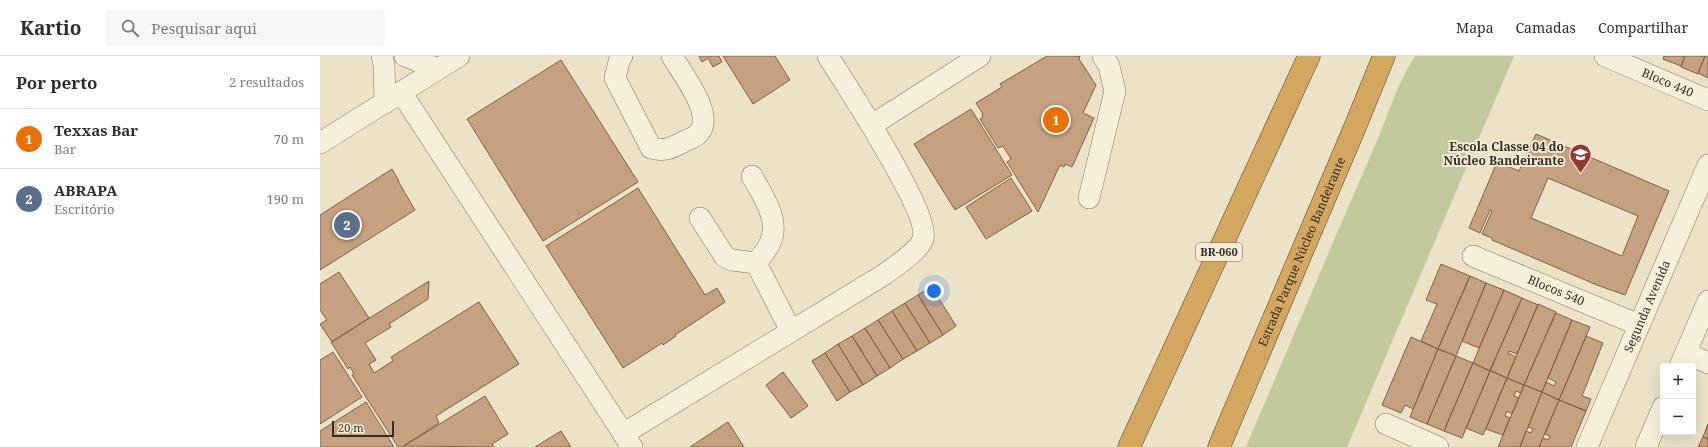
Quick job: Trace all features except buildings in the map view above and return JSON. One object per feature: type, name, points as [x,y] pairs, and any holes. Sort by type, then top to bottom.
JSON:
[{"type":"highway","name":"BR-060","points":[[1129,447],[1309,56]]},
{"type":"highway","name":"Estrada Parque Núcleo Bandeirante","points":[[1219,447],[1383,59]]},
{"type":"street","points":[[382,56],[393,97],[627,440],[791,331],[885,274],[912,253],[923,239],[922,225],[914,203],[872,125],[828,56]]},
{"type":"street","points":[[405,56],[438,69]]},
{"type":"street","points":[[320,143],[459,56]]},
{"type":"street","points":[[622,56],[620,58],[615,78],[651,148],[659,151],[668,149],[699,134],[705,121],[702,106],[672,56]]},
{"type":"street","points":[[872,125],[980,56]]},
{"type":"street","points":[[1089,198],[1115,91],[1109,66],[1103,56]]},
{"type":"street","name":"Bloco 440","points":[[1605,56],[1708,100]]},
{"type":"street","name":"Segunda Avenida","points":[[1587,447],[1708,165]]},
{"type":"street","points":[[752,176],[768,207],[774,228],[770,242],[756,263]]},
{"type":"street","points":[[700,218],[725,257],[732,260],[756,263]]},
{"type":"street","name":"Blocos 540","points":[[1473,256],[1639,325]]},
{"type":"street","points":[[756,263],[791,331]]},
{"type":"street","points":[[1708,301],[1683,359],[1708,363]]},
{"type":"street","points":[[1646,447],[1660,414]]},
{"type":"street","points":[[1386,424],[1438,447]]},
{"type":"green space","points":[[1415,56],[1514,56],[1347,447],[1246,447],[1376,143],[1396,92]]},
{"type":"place","name":"Texxas Bar","points":[[1056,120]]},
{"type":"place","name":"Escola Classe 04 do Núcleo Bandeirante","points":[[1580,174]]},
{"type":"place","name":"ABRAPA","points":[[347,225]]}]
